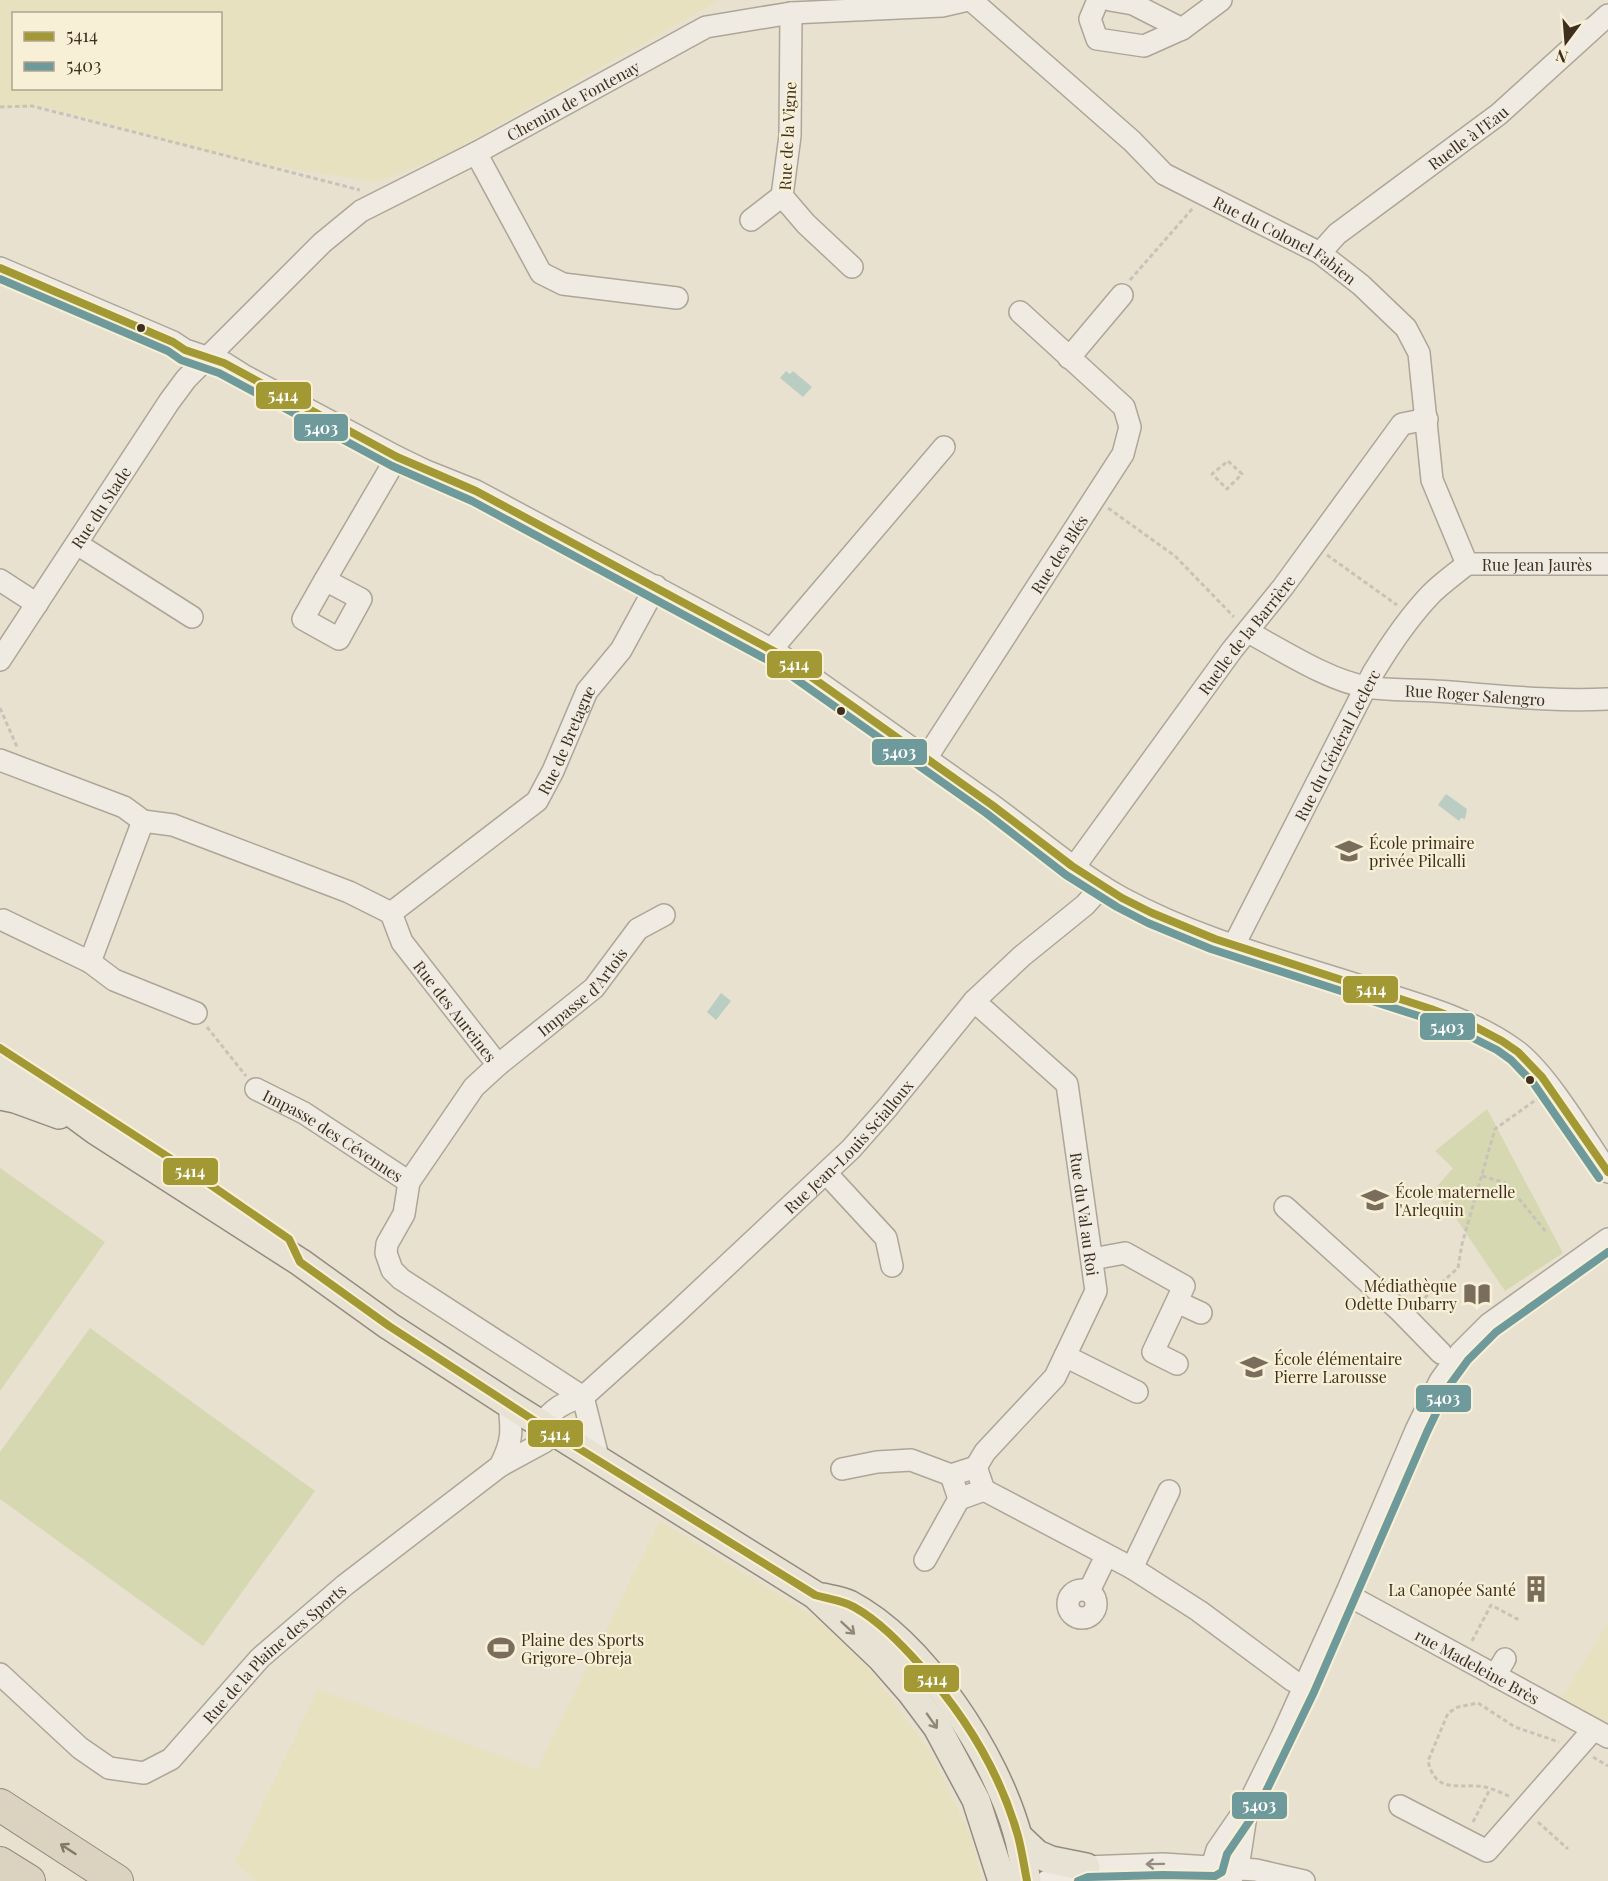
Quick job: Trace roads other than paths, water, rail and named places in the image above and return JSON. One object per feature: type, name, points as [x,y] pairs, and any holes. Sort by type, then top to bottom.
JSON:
[{"type":"highway","points":[[0,1805],[117,1881]]},
{"type":"highway","points":[[0,1863],[29,1881]]},
{"type":"main road","points":[[0,1048],[202,1179],[289,1239],[300,1262]]},
{"type":"main road","points":[[0,1067],[43,1092],[96,1131],[300,1262],[389,1326],[509,1404],[815,1595],[882,1659],[937,1727],[976,1800],[1002,1881]]},
{"type":"main road","points":[[0,1096],[49,1111],[96,1131]]},
{"type":"main road","points":[[815,1595],[847,1603],[875,1622],[900,1643],[960,1713],[985,1755],[1002,1791],[1018,1836],[1027,1881]]},
{"type":"main road","points":[[1018,1836],[1037,1854],[1052,1860],[1086,1867]]},
{"type":"street","name":"Chemin de Fontenay","points":[[207,357],[322,243],[361,211],[476,153],[706,27],[791,12],[942,6],[970,0]]},
{"type":"street","name":"Rue du Colonel Fabien","points":[[970,0],[1132,141],[1164,174],[1320,253],[1361,285],[1406,328],[1419,353],[1432,480],[1467,564]]},
{"type":"street","points":[[1098,0],[1090,19],[1097,39],[1144,46],[1182,29],[1221,0]]},
{"type":"street","points":[[1110,0],[1133,4],[1182,29]]},
{"type":"street","name":"Rue de la Vigne","points":[[791,12],[790,136],[782,196],[806,224],[852,267]]},
{"type":"street","name":"Ruelle à l'Eau","points":[[1320,253],[1337,234],[1499,114],[1608,15]]},
{"type":"street","points":[[476,153],[541,273],[563,284],[677,298]]},
{"type":"street","points":[[751,220],[782,196]]},
{"type":"street","points":[[0,268],[173,342],[186,350],[224,363],[398,457],[426,471],[476,490],[771,650],[927,758],[1102,886],[1145,910],[1181,927],[1416,1004],[1487,1032],[1519,1053],[1551,1089],[1608,1172]]},
{"type":"street","points":[[1070,358],[1122,295]]},
{"type":"street","name":"Rue des Blés","points":[[927,758],[1123,454],[1130,427],[1124,407],[1020,312]]},
{"type":"street","name":"Rue du Stade","points":[[0,660],[169,402],[207,357]]},
{"type":"street","name":"Ruelle de la Barrière","points":[[1075,866],[1225,659],[1313,546],[1402,424],[1427,419]]},
{"type":"street","points":[[771,650],[944,447]]},
{"type":"street","points":[[325,579],[398,457]]},
{"type":"street","points":[[77,544],[192,617]]},
{"type":"street","name":"Rue Jean Jaurès","points":[[1467,564],[1608,564]]},
{"type":"street","name":"Rue du Général Leclerc","points":[[1234,945],[1373,673],[1412,616],[1433,593],[1467,564]]},
{"type":"street","points":[[0,580],[37,604]]},
{"type":"street","name":"Rue de Bretagne","points":[[391,913],[537,801],[553,771],[587,691],[621,650],[656,586]]},
{"type":"street","name":"Rue Roger Salengro","points":[[1248,632],[1333,676],[1367,687],[1515,699],[1572,701],[1608,699]]},
{"type":"street","points":[[8,763],[123,807],[143,821],[173,825],[349,892],[391,913]]},
{"type":"street","points":[[90,962],[143,821]]},
{"type":"street","name":"Rue Jean-Louis Scialloux","points":[[547,1428],[552,1410],[571,1400],[583,1397],[674,1316],[826,1173],[870,1130],[974,1001],[1022,956],[1085,906],[1102,886]]},
{"type":"street","name":"Rue des Aureines","points":[[391,913],[402,942],[498,1065],[474,1087],[409,1182],[404,1214],[387,1244],[386,1253],[392,1270],[401,1279],[583,1397]]},
{"type":"street","name":"Impasse d'Artois","points":[[498,1065],[594,988],[638,930],[664,915]]},
{"type":"street","points":[[3,920],[90,962],[114,980],[196,1013]]},
{"type":"street","name":"Rue du Val au Roi","points":[[974,1001],[1066,1084],[1096,1291],[1055,1377],[985,1452],[976,1467]]},
{"type":"street","name":"Impasse des Cévennes","points":[[256,1089],[304,1113],[409,1182]]},
{"type":"street","points":[[826,1173],[886,1238],[892,1266]]},
{"type":"street","points":[[1284,1207],[1405,1316],[1441,1353]]},
{"type":"street","points":[[1213,1874],[1217,1850],[1248,1805],[1305,1687],[1433,1393],[1450,1366],[1474,1337],[1608,1239]]},
{"type":"street","points":[[1092,1259],[1125,1253],[1184,1286],[1153,1352],[1177,1364]]},
{"type":"street","points":[[1177,1302],[1201,1313]]},
{"type":"street","points":[[1433,1393],[1426,1377],[1441,1353],[1462,1332],[1489,1324]]},
{"type":"street","points":[[1065,1356],[1137,1392]]},
{"type":"street","points":[[583,1397],[599,1461]]},
{"type":"street","points":[[500,1466],[510,1448],[509,1404]]},
{"type":"street","points":[[500,1466],[544,1442],[547,1428]]},
{"type":"street","points":[[842,1469],[877,1462],[911,1460],[951,1475],[976,1467],[984,1490],[1132,1568],[1199,1611],[1292,1680],[1305,1687]]},
{"type":"street","name":"Rue de la Plaine des Sports","points":[[0,1674],[80,1748],[110,1768],[144,1773],[171,1759],[260,1658],[345,1585],[500,1466]]},
{"type":"street","points":[[951,1475],[959,1499]]},
{"type":"street","points":[[925,1560],[959,1499],[984,1490]]},
{"type":"street","points":[[1132,1568],[1169,1491]]},
{"type":"street","points":[[1089,1591],[1106,1556]]},
{"type":"street","name":"rue Madeleine Brès","points":[[1346,1594],[1464,1659],[1500,1667],[1601,1733]]},
{"type":"street","points":[[1400,1806],[1487,1851],[1576,1750],[1601,1733]]},
{"type":"street","points":[[1234,1875],[1248,1805]]},
{"type":"street","points":[[1047,1881],[1086,1867],[1163,1864],[1213,1874],[1278,1874],[1304,1881]]},
{"type":"place","name":"École primaire privée Pilcalli","points":[[1349,851]]},
{"type":"place","name":"École maternelle l'Arlequin","points":[[1375,1200]]},
{"type":"place","name":"Médiathèque Odette Dubarry","points":[[1477,1294]]},
{"type":"place","name":"École élémentaire Pierre Larousse","points":[[1254,1367]]},
{"type":"place","name":"La Canopée Santé","points":[[1536,1589]]},
{"type":"place","name":"Plaine des Sports Grigore-Obreja","points":[[501,1648]]}]
